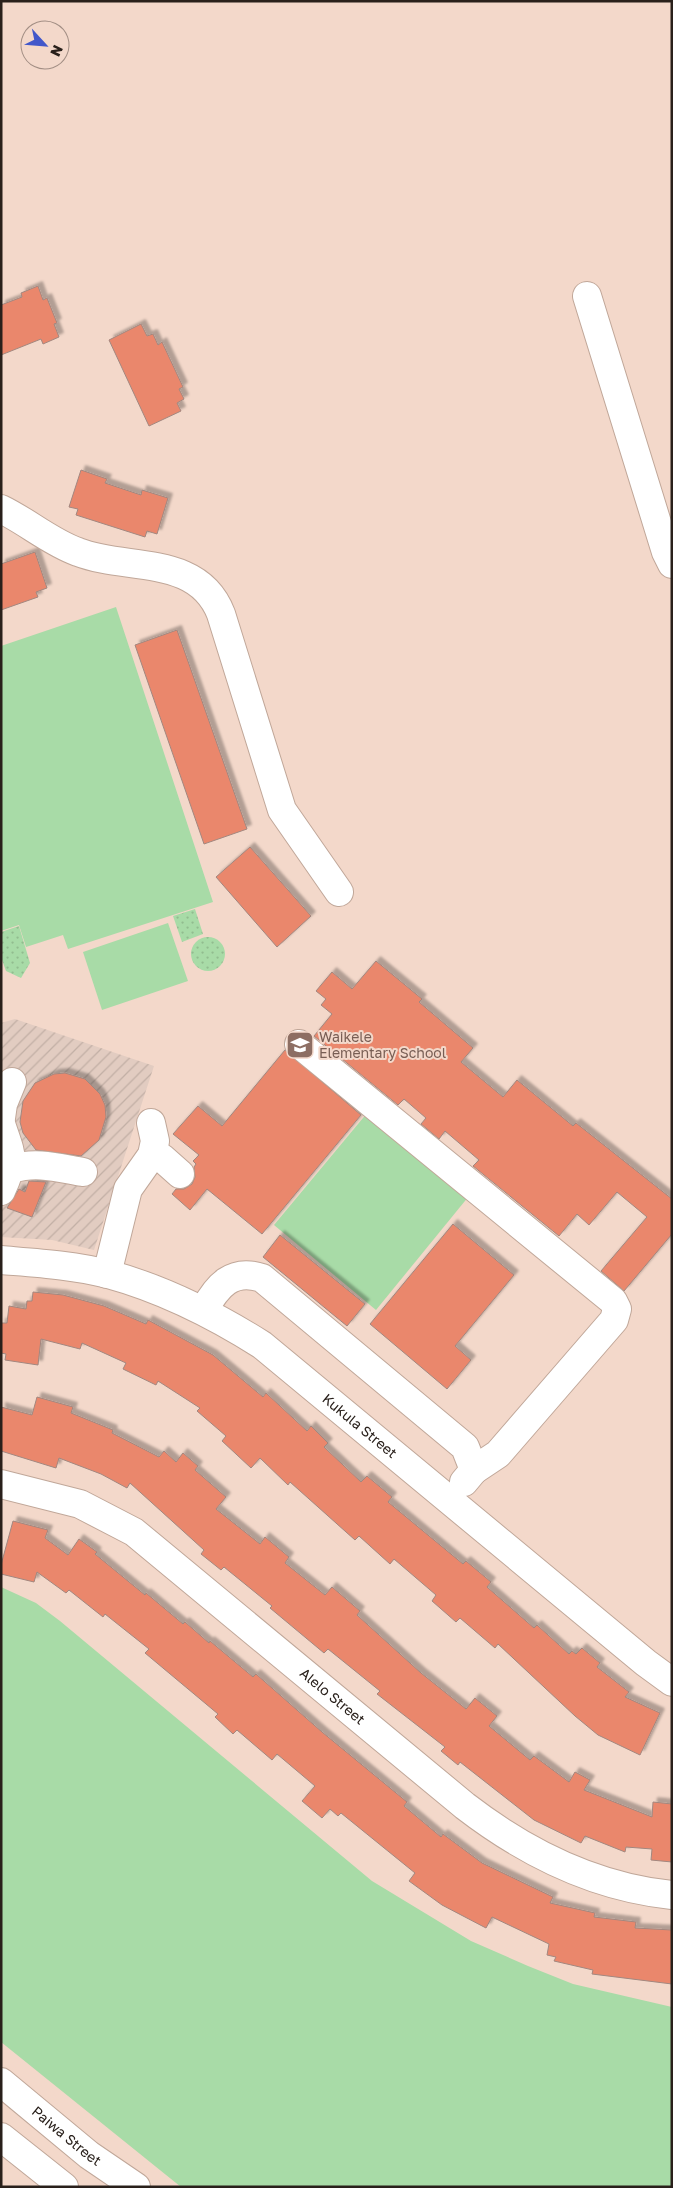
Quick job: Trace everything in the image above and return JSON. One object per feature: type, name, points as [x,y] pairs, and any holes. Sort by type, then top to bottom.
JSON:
[{"type":"street","points":[[587,296],[666,552],[672,564]]},
{"type":"street","points":[[1,509],[56,543],[80,553],[178,572],[196,580],[207,590],[215,600],[220,614],[282,810],[338,892]]},
{"type":"street","points":[[298,1044],[614,1301],[617,1310],[614,1320],[498,1454],[474,1470],[450,1499]]},
{"type":"street","points":[[1,1118],[3,1104],[12,1082]]},
{"type":"street","points":[[107,1274],[128,1189],[152,1155],[155,1141],[151,1123]]},
{"type":"street","points":[[1,1124],[12,1155],[6,1180]]},
{"type":"street","points":[[152,1155],[162,1158],[180,1174]]},
{"type":"street","points":[[6,1180],[25,1165],[46,1165],[83,1172]]},
{"type":"street","name":"Kukula Street","points":[[1,1260],[55,1265],[107,1274],[150,1288],[204,1310],[262,1345],[646,1663],[672,1682]]},
{"type":"street","points":[[204,1310],[215,1293],[231,1278],[251,1274],[262,1278],[465,1447],[474,1470]]},
{"type":"street","name":"Alelo Street","points":[[1,1484],[80,1504],[134,1532],[472,1812],[537,1855],[570,1870],[611,1884],[651,1893],[672,1895]]},
{"type":"street","name":"Paiwa Street","points":[[1,2082],[89,2155],[136,2187]]},
{"type":"street","points":[[1,2137],[64,2187]]},
{"type":"shaded area","points":[[15,1019],[154,1066],[94,1250],[52,1240],[1,1237],[1,1023]]},
{"type":"green space","points":[[116,607],[213,902],[68,949],[63,935],[26,947],[19,925],[1,931],[1,646]]},
{"type":"green space","points":[[195,909],[203,934],[182,942],[173,916]]},
{"type":"green space","points":[[168,923],[188,981],[102,1010],[83,952]]},
{"type":"green space","points":[[19,926],[30,963],[21,978],[6,971],[1,957],[1,932]]},
{"type":"green space","points":[[208,937],[215,938],[220,942],[224,947],[224,961],[220,966],[215,970],[208,971],[201,970],[196,966],[192,961],[191,954],[192,947],[196,942],[201,938]]},
{"type":"green space","points":[[368,1112],[469,1196],[376,1310],[274,1225]]},
{"type":"green space","points":[[1,1587],[36,1603],[60,1621],[372,1881],[471,1941],[528,1966],[573,1984],[672,2007],[672,2187],[181,2187],[1,2042]]},
{"type":"building","points":[[38,286],[43,300],[47,298],[57,323],[54,324],[59,337],[43,344],[41,339],[1,355],[1,305],[22,297],[21,293]]},
{"type":"building","points":[[141,324],[147,336],[153,334],[158,345],[162,342],[183,387],[179,389],[184,399],[177,403],[181,411],[149,426],[109,340]]},
{"type":"building","points":[[81,470],[107,479],[105,483],[141,495],[142,490],[168,498],[157,534],[147,531],[145,537],[76,515],[78,509],[69,507]]},
{"type":"building","points":[[35,552],[47,588],[36,592],[38,597],[1,610],[1,564]]},
{"type":"building","points":[[177,630],[247,829],[204,844],[135,645]]},
{"type":"building","points":[[250,847],[311,916],[277,947],[216,877]]},
{"type":"building","points":[[376,961],[422,999],[419,1002],[473,1048],[461,1062],[503,1097],[517,1080],[573,1126],[576,1123],[672,1199],[672,1234],[624,1291],[601,1271],[647,1217],[617,1192],[589,1225],[577,1214],[559,1236],[473,1166],[479,1160],[445,1131],[439,1139],[421,1124],[426,1118],[404,1099],[398,1105],[314,1036],[332,1014],[321,1005],[326,999],[316,991],[332,972],[352,989]]},
{"type":"building","points":[[285,1050],[361,1115],[262,1234],[207,1189],[190,1210],[172,1194],[176,1189],[184,1189],[192,1184],[195,1177],[194,1167],[196,1164],[193,1161],[199,1155],[173,1134],[198,1106],[222,1126]]},
{"type":"building","points":[[65,1073],[85,1079],[100,1094],[105,1105],[106,1117],[99,1140],[81,1156],[36,1150],[23,1133],[20,1122],[23,1101],[35,1083],[54,1074]]},
{"type":"building","points":[[29,1181],[46,1182],[32,1217],[7,1208],[19,1189],[25,1192]]},
{"type":"building","points":[[453,1224],[514,1275],[455,1346],[471,1360],[447,1389],[370,1324]]},
{"type":"building","points":[[280,1235],[365,1304],[347,1326],[263,1257]]},
{"type":"building","points":[[33,1292],[63,1295],[104,1306],[146,1324],[148,1320],[213,1355],[263,1397],[266,1393],[307,1431],[311,1426],[328,1443],[324,1447],[361,1482],[367,1476],[392,1497],[388,1502],[463,1564],[466,1561],[491,1582],[487,1587],[534,1628],[537,1625],[569,1654],[572,1651],[576,1654],[582,1648],[600,1663],[597,1667],[629,1692],[625,1697],[660,1713],[640,1755],[598,1735],[498,1644],[495,1648],[460,1618],[456,1622],[432,1601],[436,1595],[394,1559],[390,1564],[359,1536],[355,1540],[290,1482],[288,1485],[260,1458],[251,1468],[222,1441],[226,1436],[197,1411],[200,1408],[158,1381],[156,1385],[123,1369],[126,1363],[82,1343],[80,1349],[41,1339],[38,1365],[5,1360],[6,1354],[1,1353],[1,1323],[7,1323],[9,1306],[26,1309],[27,1301],[32,1301]]},
{"type":"building","points":[[37,1397],[73,1407],[71,1413],[113,1430],[112,1433],[159,1457],[164,1451],[176,1462],[183,1453],[198,1466],[195,1470],[226,1497],[216,1509],[260,1544],[265,1537],[289,1557],[285,1563],[325,1595],[332,1587],[360,1611],[357,1615],[421,1673],[466,1709],[475,1698],[497,1716],[489,1726],[530,1760],[534,1756],[569,1782],[575,1772],[590,1780],[584,1790],[652,1817],[653,1802],[672,1804],[672,1862],[651,1860],[652,1849],[626,1847],[625,1852],[585,1836],[581,1843],[534,1820],[460,1762],[458,1765],[441,1751],[445,1747],[377,1694],[380,1691],[328,1649],[324,1653],[270,1608],[272,1606],[224,1567],[221,1570],[201,1554],[204,1550],[130,1483],[127,1488],[101,1474],[59,1458],[56,1468],[1,1451],[1,1407],[32,1415]]},
{"type":"building","points":[[13,1521],[48,1530],[45,1538],[68,1555],[79,1539],[97,1552],[95,1554],[145,1595],[146,1593],[183,1624],[185,1622],[253,1677],[256,1674],[322,1732],[407,1802],[404,1806],[441,1837],[443,1834],[482,1863],[553,1897],[550,1903],[595,1913],[594,1917],[636,1922],[635,1928],[672,1930],[672,1984],[592,1974],[593,1970],[554,1961],[556,1957],[547,1955],[549,1944],[492,1917],[486,1928],[442,1905],[409,1881],[415,1873],[341,1813],[338,1816],[330,1809],[322,1818],[302,1801],[315,1786],[277,1754],[272,1760],[237,1730],[233,1734],[215,1717],[218,1714],[145,1653],[149,1649],[105,1614],[103,1617],[69,1590],[66,1593],[37,1572],[34,1582],[1,1574],[1,1565]]},
{"type":"place","name":"Waikele Elementary School","points":[[300,1045]]}]
